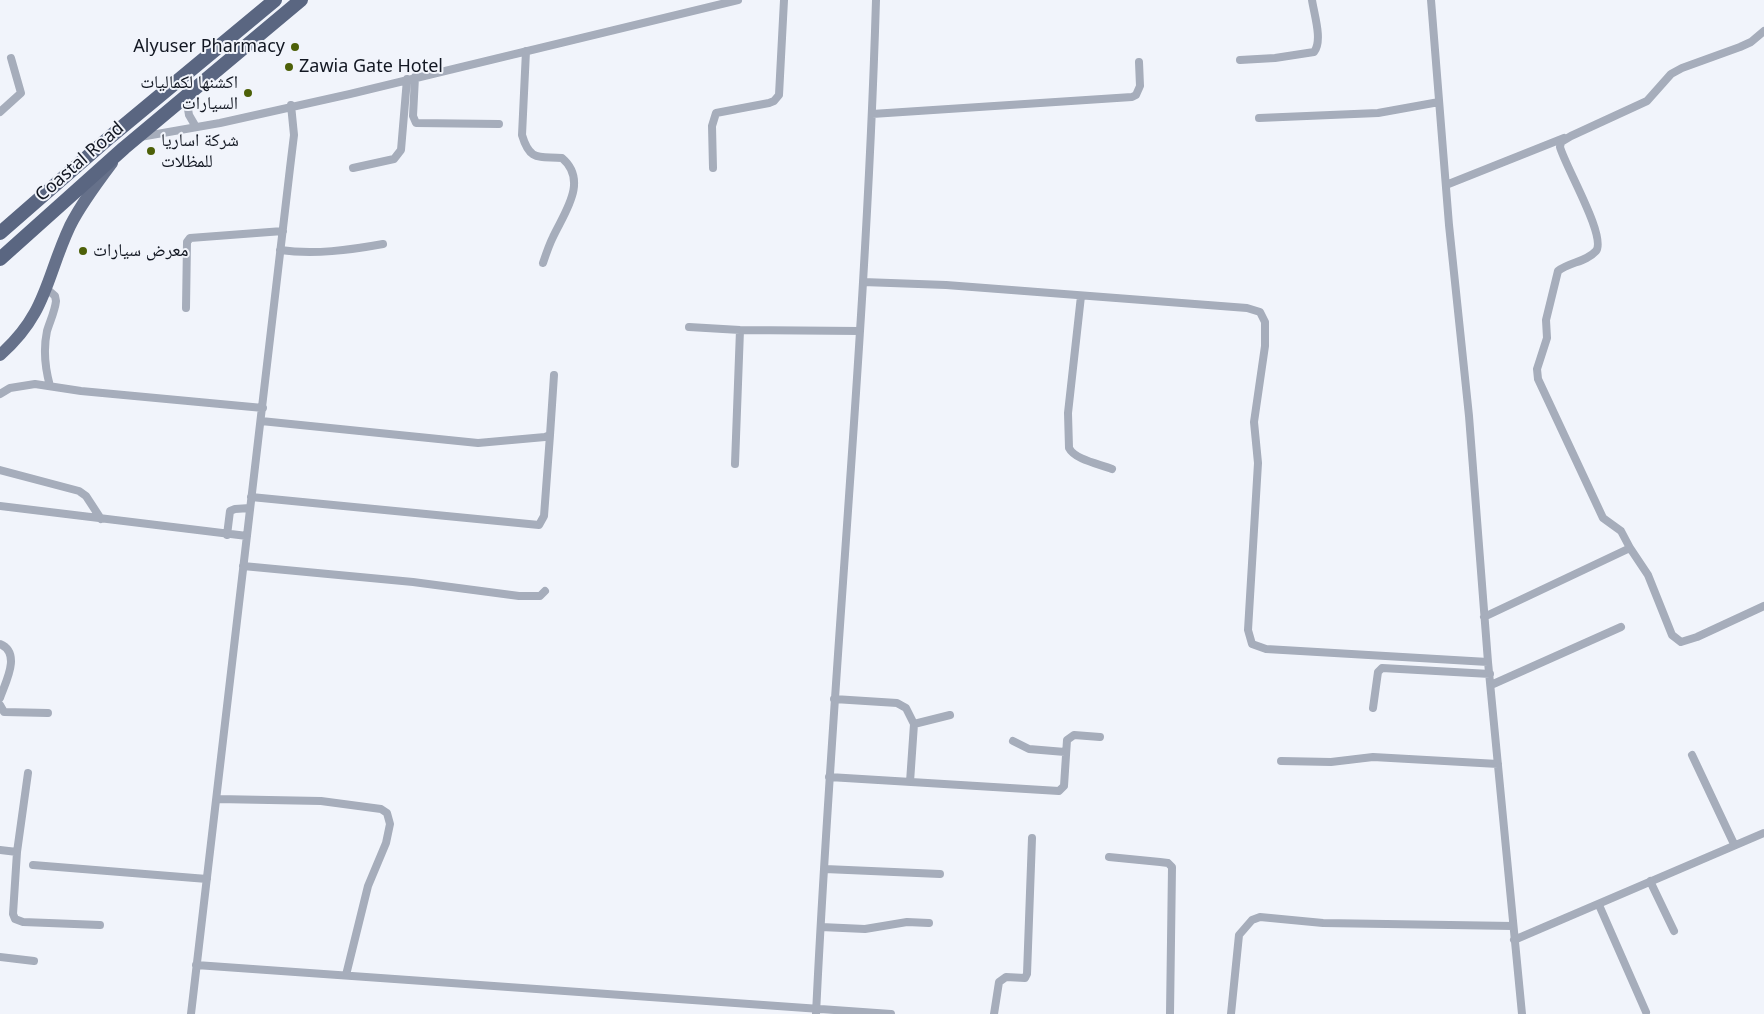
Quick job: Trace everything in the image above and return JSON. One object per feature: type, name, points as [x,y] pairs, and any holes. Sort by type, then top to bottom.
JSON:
[{"type":"highway","name":"Coastal Road","points":[[0,232],[110,137],[275,0]]},
{"type":"highway","name":"Coastal Road","points":[[0,259],[124,148],[301,0]]},
{"type":"main road","points":[[0,355],[26,329],[47,289],[74,218],[124,148]]},
{"type":"street","points":[[138,137],[196,127],[411,78],[738,0]]},
{"type":"street","points":[[713,168],[712,126],[716,113],[769,103],[774,101],[779,95],[784,0]]},
{"type":"street","points":[[816,1011],[825,869],[828,777],[863,282],[876,0]]},
{"type":"street","points":[[1240,60],[1275,58],[1314,52],[1317,48],[1318,39],[1312,0]]},
{"type":"street","points":[[1431,0],[1446,185],[1469,416],[1488,662],[1522,1014]]},
{"type":"street","points":[[1446,185],[1571,136],[1647,101],[1671,74],[1751,42],[1764,31]]},
{"type":"street","points":[[526,51],[522,136],[525,147],[540,158],[562,158],[570,165],[573,175],[574,194],[567,213],[552,237],[543,263]]},
{"type":"street","points":[[0,112],[21,93],[11,58]]},
{"type":"street","points":[[872,114],[1132,97],[1136,95],[1140,86],[1140,62]]},
{"type":"street","points":[[411,78],[413,116],[416,123],[499,124]]},
{"type":"street","points":[[353,168],[394,159],[398,156],[401,150],[411,78]]},
{"type":"street","points":[[186,97],[189,115],[196,127]]},
{"type":"street","points":[[1259,118],[1378,114],[1439,102]]},
{"type":"street","points":[[190,1014],[217,799],[294,135],[291,105]]},
{"type":"street","points":[[1571,136],[1561,142],[1560,147],[1595,228],[1599,246],[1581,260],[1558,271],[1546,320],[1546,345],[1537,370],[1538,378],[1603,518],[1621,531],[1648,575],[1672,635],[1681,642],[1697,637],[1764,606]]},
{"type":"street","points":[[186,308],[187,242],[190,238],[283,231]]},
{"type":"street","points":[[280,250],[296,252],[323,251],[383,244]]},
{"type":"street","points":[[863,282],[946,285],[1247,308],[1262,314],[1265,346],[1254,422],[1258,463],[1248,630],[1252,644],[1266,649],[1488,662]]},
{"type":"street","points":[[47,289],[55,296],[56,301],[47,334],[45,355],[46,372],[50,386]]},
{"type":"street","points":[[1081,296],[1068,413],[1069,448],[1071,452],[1078,456],[1112,469]]},
{"type":"street","points":[[689,327],[740,330],[860,331]]},
{"type":"street","points":[[735,464],[740,330]]},
{"type":"street","points":[[252,497],[539,525],[544,516],[554,376]]},
{"type":"street","points":[[0,394],[3,391],[19,386],[35,384],[80,391],[262,408]]},
{"type":"street","points":[[261,421],[478,442],[519,441],[550,435]]},
{"type":"street","points":[[0,470],[79,491],[86,496],[101,520]]},
{"type":"street","points":[[0,506],[101,520],[247,536]]},
{"type":"street","points":[[228,535],[230,511],[250,508]]},
{"type":"street","points":[[1484,616],[1630,548]]},
{"type":"street","points":[[243,566],[413,582],[519,596],[540,596],[545,591]]},
{"type":"street","points":[[1491,685],[1621,627]]},
{"type":"street","points":[[0,644],[7,648],[12,664],[0,698]]},
{"type":"street","points":[[1373,708],[1378,672],[1382,668],[1490,674]]},
{"type":"street","points":[[834,699],[897,703],[906,708],[914,724],[910,782]]},
{"type":"street","points":[[0,705],[4,712],[48,713]]},
{"type":"street","points":[[914,724],[950,714]]},
{"type":"street","points":[[828,777],[1059,791],[1064,786],[1065,752],[1070,736],[1100,737]]},
{"type":"street","points":[[1013,741],[1029,749],[1065,752]]},
{"type":"street","points":[[1692,755],[1734,844]]},
{"type":"street","points":[[1281,761],[1331,762],[1373,758],[1498,764]]},
{"type":"street","points":[[28,773],[12,906],[15,919],[22,922],[100,925]]},
{"type":"street","points":[[217,799],[322,801],[381,809],[387,813],[390,824],[386,843],[368,886],[346,975]]},
{"type":"street","points":[[1514,940],[1599,905],[1734,844],[1764,833]]},
{"type":"street","points":[[994,1014],[999,982],[1006,977],[1024,978],[1028,974],[1032,838]]},
{"type":"street","points":[[0,850],[17,852]]},
{"type":"street","points":[[1109,857],[1168,863],[1172,867],[1170,1014]]},
{"type":"street","points":[[33,866],[207,879]]},
{"type":"street","points":[[825,869],[940,874]]},
{"type":"street","points":[[1650,881],[1674,932]]},
{"type":"street","points":[[1599,905],[1646,1012]]},
{"type":"street","points":[[1231,1014],[1239,935],[1252,920],[1260,917],[1268,916],[1316,922],[1513,926]]},
{"type":"street","points":[[821,927],[865,929],[906,922],[929,923]]},
{"type":"street","points":[[0,957],[34,960]]},
{"type":"street","points":[[196,965],[816,1011],[891,1014]]},
{"type":"place","name":"Alyuser Pharmacy","points":[[295,47]]},
{"type":"place","name":"Zawia Gate Hotel","points":[[289,67]]},
{"type":"place","name":"اكشنها لكماليات السيارات","points":[[248,93]]},
{"type":"place","name":"شركة اساريا للمظلات","points":[[151,151]]},
{"type":"place","name":"معرض سيارات","points":[[83,251]]}]
